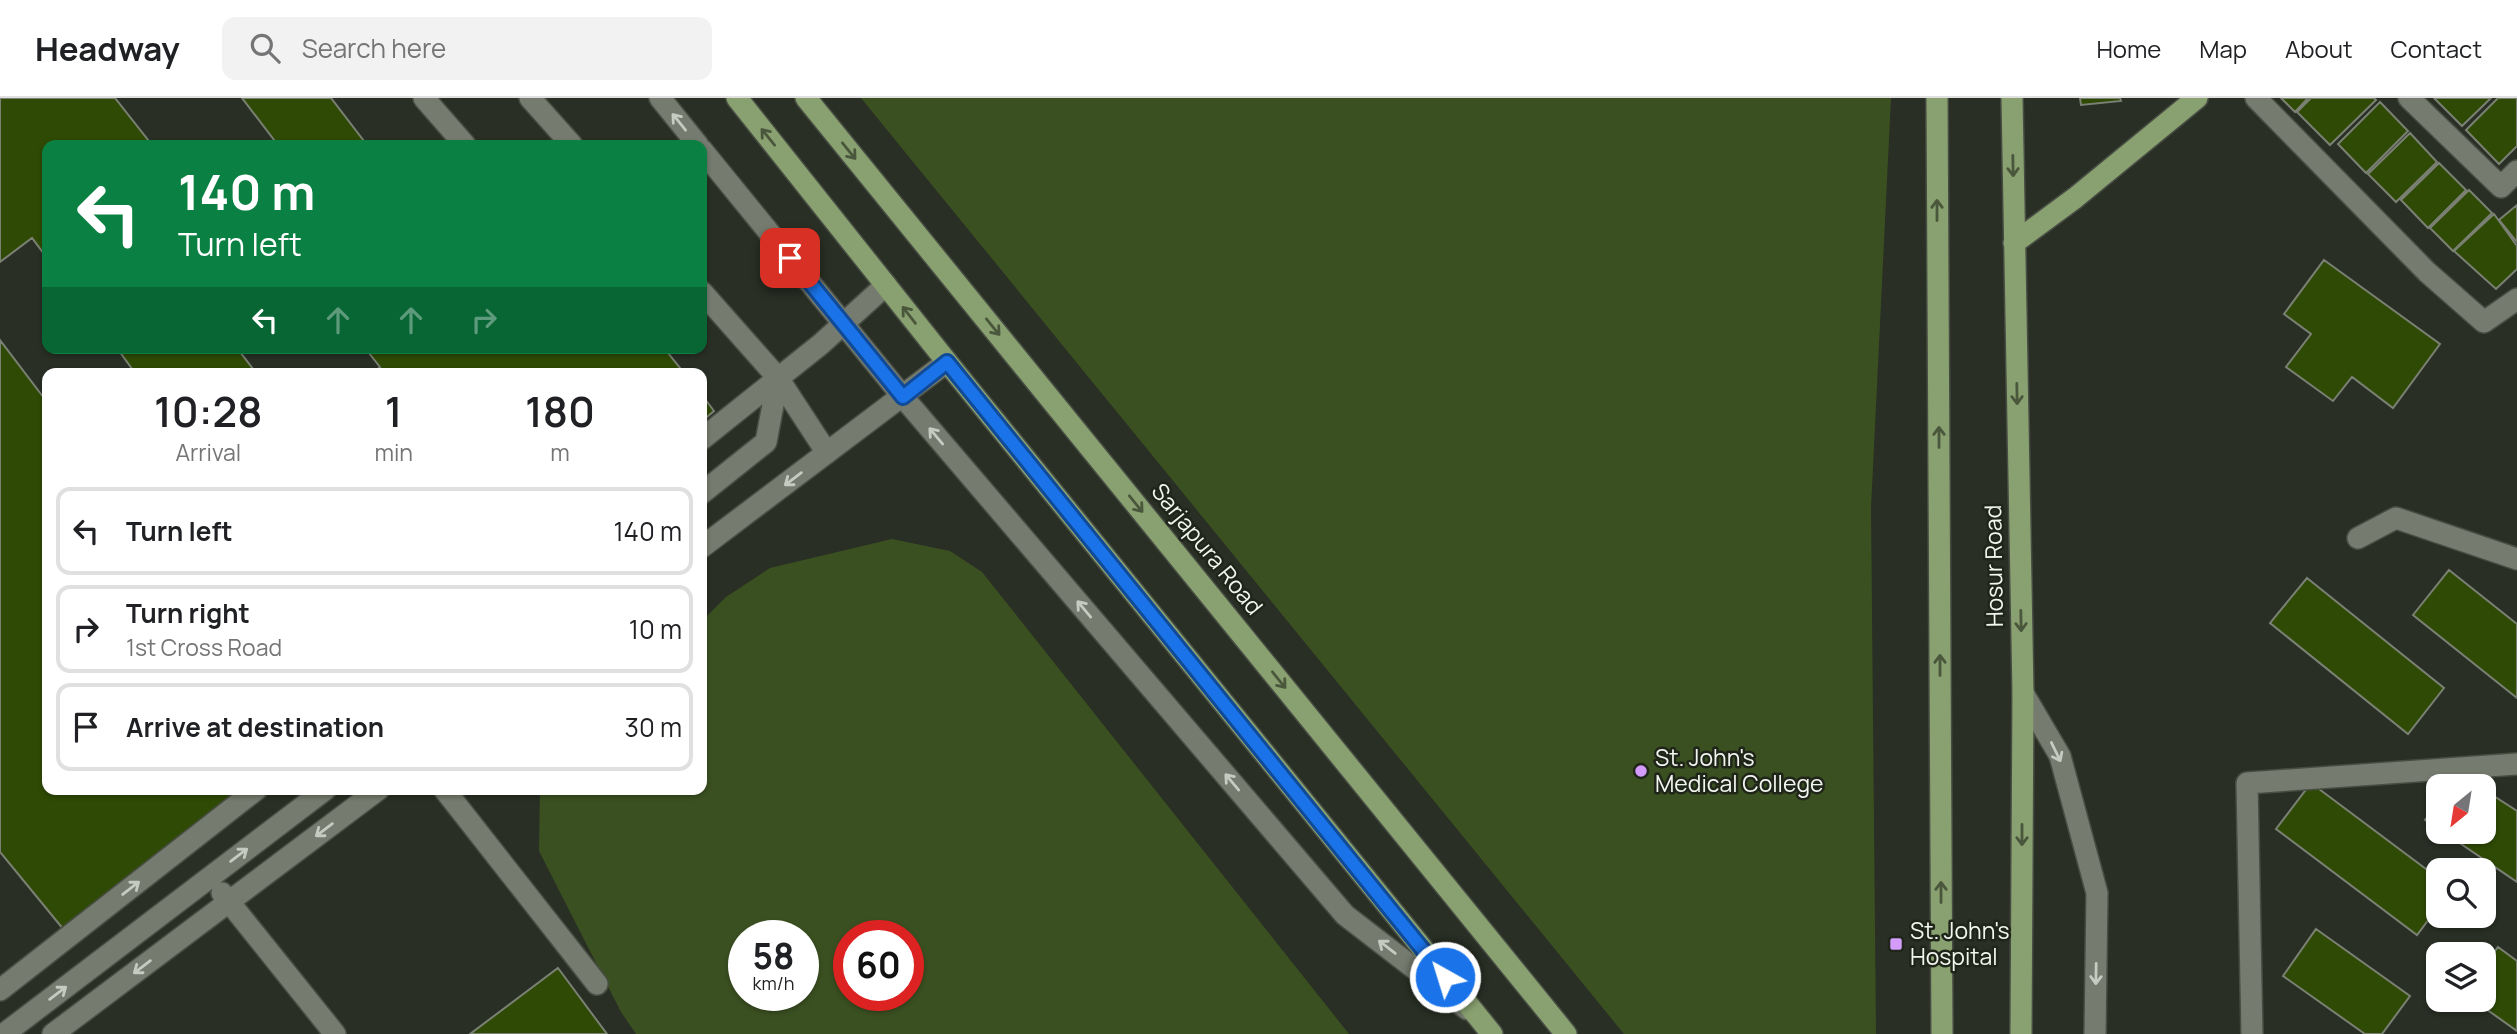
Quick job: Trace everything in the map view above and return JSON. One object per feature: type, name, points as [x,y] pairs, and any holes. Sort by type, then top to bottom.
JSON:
[{"type":"main road","points":[[737,98],[947,362],[1486,1027]]},
{"type":"main road","name":"Sarjapura Road","points":[[806,98],[1566,1034]]},
{"type":"main road","points":[[1937,98],[1942,1034]]},
{"type":"main road","name":"Hosur Road","points":[[2012,98],[2023,693],[2021,1034]]},
{"type":"main road","points":[[2014,243],[2075,198],[2197,98]]},
{"type":"street","points":[[424,98],[461,140]]},
{"type":"street","points":[[530,98],[568,140]]},
{"type":"street","points":[[660,98],[694,140]]},
{"type":"street","points":[[2256,98],[2427,272],[2484,321],[2517,299]]},
{"type":"street","points":[[2409,98],[2501,187],[2517,171]]},
{"type":"street","points":[[707,156],[903,397],[1345,915],[1486,1027]]},
{"type":"street","points":[[707,435],[778,379],[886,285]]},
{"type":"street","points":[[707,298],[778,379],[827,453]]},
{"type":"street","points":[[707,543],[947,362]]},
{"type":"street","points":[[707,489],[766,442],[778,379]]},
{"type":"street","points":[[2358,538],[2396,518],[2517,559]]},
{"type":"street","points":[[2023,693],[2060,756],[2096,893],[2095,1034]]},
{"type":"street","points":[[2252,1034],[2247,783],[2517,764]]},
{"type":"street","points":[[0,990],[249,795]]},
{"type":"street","points":[[4,1034],[318,795]]},
{"type":"street","points":[[53,1034],[371,795]]},
{"type":"street","points":[[448,795],[597,984]]},
{"type":"street","points":[[210,877],[335,1034]]},
{"type":"green space","name":"St. John's Medical College","points":[[861,98],[1891,98],[1871,508],[1876,1034],[1624,1034]]},
{"type":"green space","points":[[892,539],[950,551],[982,572],[1349,1034],[636,1034],[621,1012],[539,851],[540,795],[707,795],[707,616],[726,597],[770,568]]},
{"type":"building","points":[[0,98],[115,98],[148,140],[42,140],[42,251],[32,238],[0,262]]},
{"type":"building","points":[[242,98],[331,98],[363,140],[274,140]]},
{"type":"building","points":[[2080,98],[2120,98],[2121,101],[2081,105]]},
{"type":"building","points":[[2281,98],[2308,98],[2295,112]]},
{"type":"building","points":[[2311,98],[2376,100],[2330,145],[2297,112]]},
{"type":"building","points":[[2434,98],[2491,98],[2462,126]]},
{"type":"building","points":[[2498,98],[2517,98],[2517,146],[2499,164],[2466,130]]},
{"type":"building","points":[[2380,102],[2408,131],[2366,173],[2338,144]]},
{"type":"building","points":[[2410,133],[2437,162],[2396,202],[2368,174]]},
{"type":"building","points":[[2439,163],[2466,190],[2428,228],[2401,200]]},
{"type":"building","points":[[2469,190],[2492,213],[2453,251],[2430,228]]},
{"type":"building","points":[[2517,205],[2517,242],[2499,220]]},
{"type":"building","points":[[2494,214],[2517,246],[2517,269],[2496,289],[2454,251]]},
{"type":"building","points":[[2324,260],[2440,344],[2393,408],[2352,377],[2333,401],[2286,367],[2311,334],[2284,314]]},
{"type":"building","points":[[0,340],[42,395],[42,795],[233,795],[64,930],[0,852]]},
{"type":"building","points":[[121,354],[242,354],[252,368],[131,368]]},
{"type":"building","points":[[370,354],[669,354],[680,368],[379,368]]},
{"type":"building","points":[[707,402],[714,411],[707,417]]},
{"type":"building","points":[[2449,570],[2517,624],[2517,698],[2413,615]]},
{"type":"building","points":[[2307,578],[2444,688],[2408,734],[2270,623]]},
{"type":"building","points":[[2311,783],[2426,869],[2426,923],[2417,935],[2276,829]]},
{"type":"building","points":[[2496,797],[2517,811],[2517,882],[2496,868],[2496,858],[2482,858],[2461,844],[2496,844]]},
{"type":"building","points":[[2316,929],[2410,996],[2382,1034],[2365,1034],[2283,976]]},
{"type":"building","points":[[2498,947],[2517,961],[2517,1031],[2490,1012],[2496,1012]]},
{"type":"building","points":[[558,968],[607,1034],[470,1034]]},
{"type":"place","name":"St. John's Medical College","points":[[1641,771]]},
{"type":"place","name":"St. John's Hospital","points":[[1896,944]]},
{"type":"route","points":[[790,258],[903,397],[947,362],[1445,977]]}]
